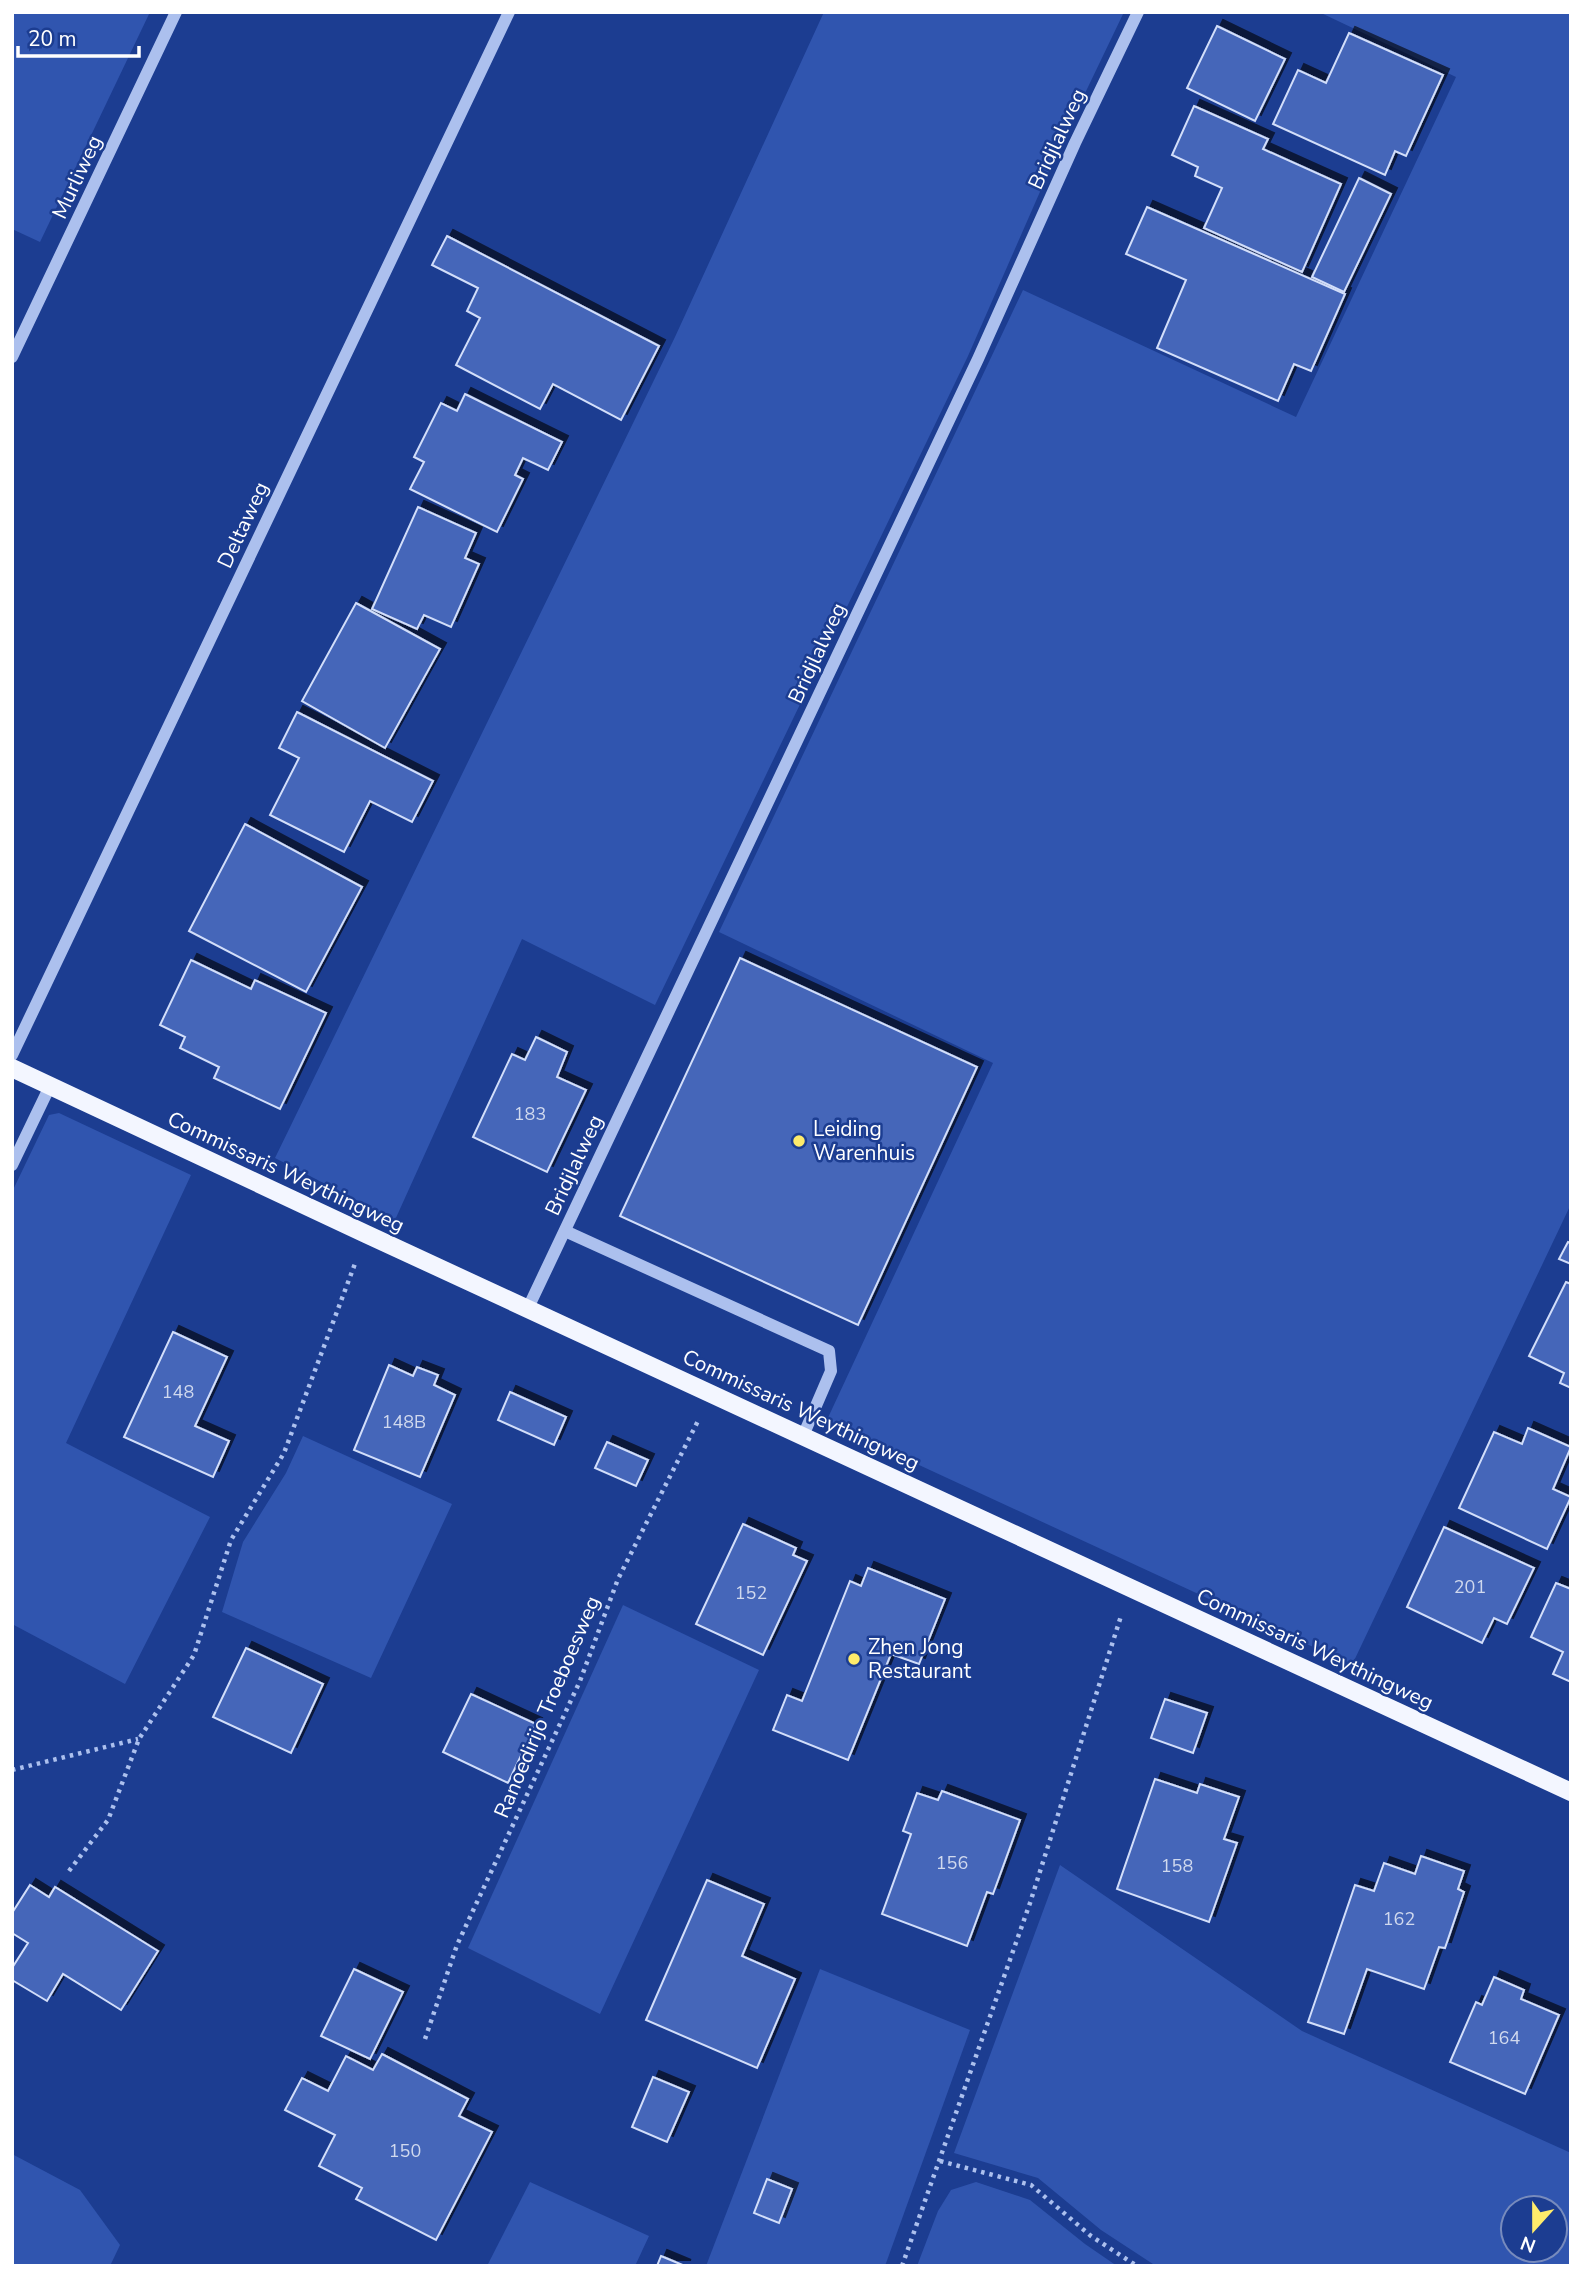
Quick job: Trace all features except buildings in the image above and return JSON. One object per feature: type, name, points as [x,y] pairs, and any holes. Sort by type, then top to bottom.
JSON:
[{"type":"main road","name":"Commissaris Weythingweg","points":[[12,1068],[1571,1793]]},
{"type":"street","name":"Murliweg","points":[[12,358],[176,12]]},
{"type":"street","name":"Deltaweg","points":[[12,1055],[509,12]]},
{"type":"street","name":"Bridjlalweg","points":[[528,1308],[978,359],[1138,12]]},
{"type":"street","points":[[12,1165],[50,1086]]},
{"type":"street","points":[[565,1231],[829,1351],[831,1371],[803,1436]]},
{"type":"path","points":[[69,1871],[108,1820],[139,1739],[194,1655],[231,1540],[284,1452],[366,1234]]},
{"type":"path","name":"Ranoedirijo Troeboesweg","points":[[425,2039],[457,1945],[580,1681],[618,1579],[712,1393]]},
{"type":"path","points":[[902,2266],[1030,1903],[1129,1589]]},
{"type":"path","points":[[12,1770],[139,1739]]},
{"type":"path","points":[[940,2161],[1031,2185],[1091,2236],[1137,2266]]},
{"type":"shaded area","points":[[12,12],[150,12],[40,242],[12,229]]},
{"type":"shaded area","points":[[824,12],[1124,12],[1064,137],[968,356],[655,1005],[522,939],[395,1220],[275,1158],[675,337]]},
{"type":"shaded area","points":[[1319,12],[1571,12],[1571,1204],[1352,1665],[826,1422],[993,1063],[719,932],[1023,290],[1296,417],[1456,77]]},
{"type":"shaded area","points":[[59,1113],[191,1175],[66,1443],[210,1517],[125,1684],[12,1624],[12,1192],[49,1115]]},
{"type":"shaded area","points":[[303,1436],[452,1504],[371,1678],[222,1612],[243,1542],[286,1473]]},
{"type":"shaded area","points":[[623,1605],[759,1670],[600,2014],[468,1948]]},
{"type":"shaded area","points":[[1060,1865],[1302,2031],[1571,2153],[1571,2266],[1156,2266],[1101,2230],[1038,2178],[954,2153]]},
{"type":"shaded area","points":[[820,1969],[970,2030],[885,2266],[706,2266]]},
{"type":"shaded area","points":[[12,2154],[80,2190],[120,2245],[110,2266],[12,2266]]},
{"type":"shaded area","points":[[530,2182],[649,2236],[635,2266],[487,2266]]},
{"type":"shaded area","points":[[976,2182],[1030,2200],[1117,2266],[917,2266],[938,2211],[951,2190]]},
{"type":"place","name":"Leiding Warenhuis","points":[[799,1141]]},
{"type":"place","name":"Zhen Jong Restaurant","points":[[854,1659]]}]
